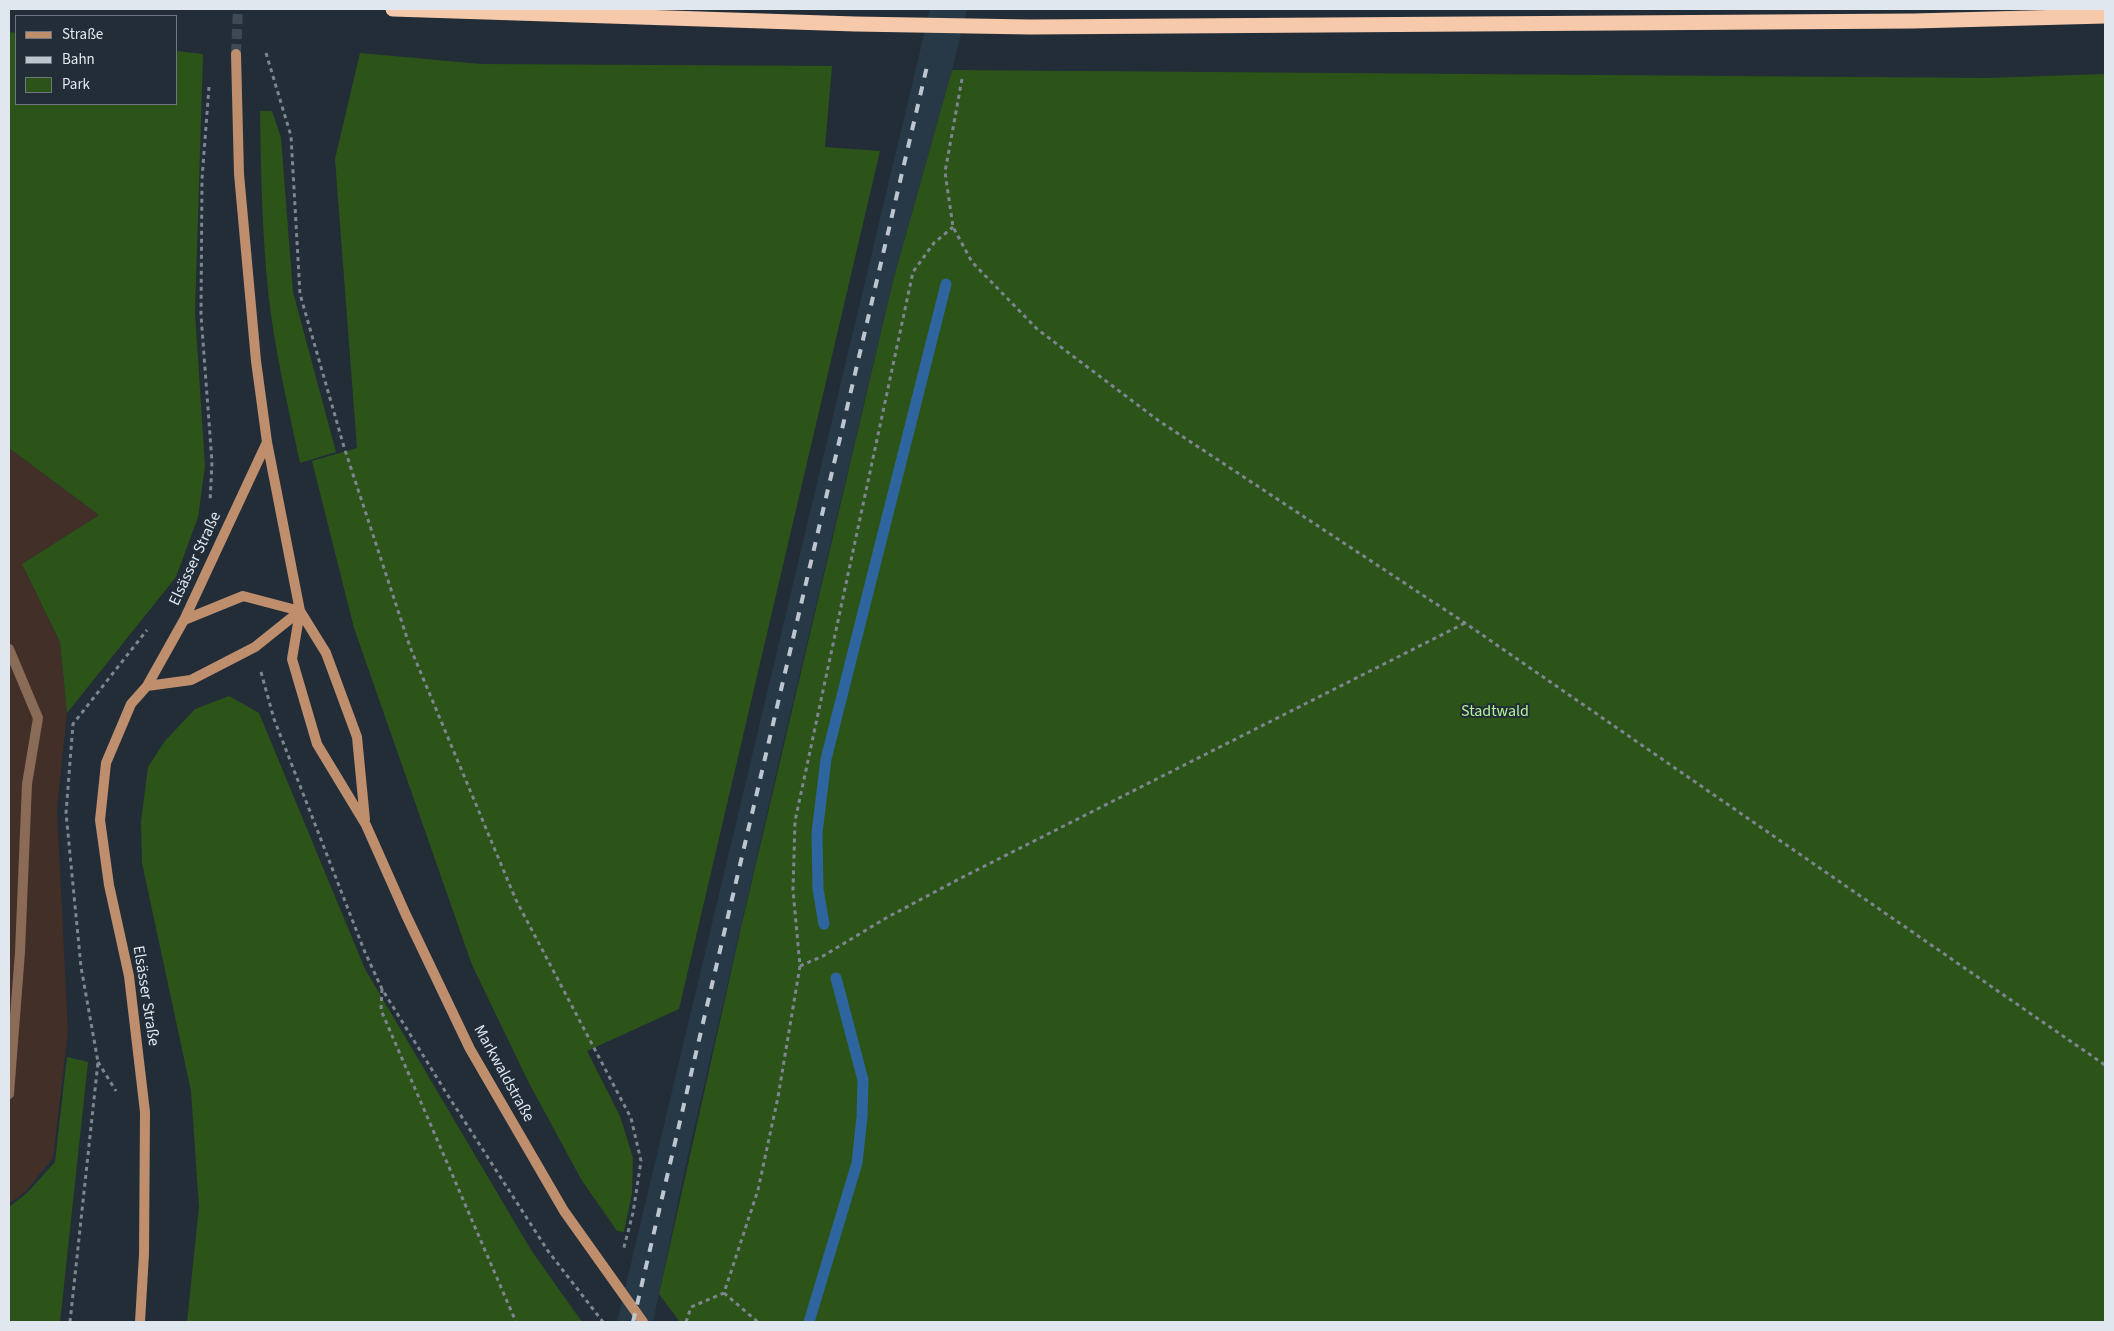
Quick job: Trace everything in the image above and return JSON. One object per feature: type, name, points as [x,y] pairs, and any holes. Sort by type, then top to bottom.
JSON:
[{"type":"highway","points":[[393,9],[855,24],[1030,27],[1914,21],[2105,16]]},
{"type":"main road","points":[[236,54],[239,174],[243,228],[267,442],[300,612]]},
{"type":"main road","name":"Elsässer Straße","points":[[140,1322],[144,1254],[145,1112],[129,976],[109,886],[100,820],[106,763],[131,704],[147,686],[184,620],[267,442]]},
{"type":"main road","points":[[184,620],[243,596],[300,612]]},
{"type":"main road","points":[[147,686],[191,680],[255,648],[300,612]]},
{"type":"main road","name":"Markwaldstraße","points":[[300,612],[292,659],[318,744],[366,825],[406,915],[470,1049],[564,1211],[643,1322]]},
{"type":"main road","name":"Markwaldstraße","points":[[300,612],[326,653],[357,737],[366,825]]},
{"type":"lane","points":[[9,649],[38,718],[27,784],[20,952],[9,1094]]},
{"type":"path","points":[[266,53],[291,136],[300,294],[344,447],[410,647],[516,900],[632,1118],[641,1161],[633,1213],[622,1258]]},
{"type":"path","points":[[962,79],[946,172],[953,227],[972,262],[1037,329],[1159,421],[1465,623],[2105,1064]]},
{"type":"path","points":[[210,81],[202,179],[201,315],[212,462],[208,527],[220,543]]},
{"type":"path","points":[[686,1322],[690,1307],[724,1293],[758,1190],[778,1097],[800,966],[793,890],[795,821],[913,272],[934,243],[953,227]]},
{"type":"path","points":[[800,966],[823,956],[886,918],[959,879],[1465,623]]},
{"type":"path","points":[[255,648],[274,719],[364,950],[382,989],[548,1251],[602,1322]]},
{"type":"path","points":[[382,989],[381,1010],[516,1322]]},
{"type":"path","points":[[724,1293],[758,1322]]},
{"type":"shaded area","points":[[930,9],[967,9],[952,70],[893,281],[687,1160],[653,1322],[617,1322]]},
{"type":"shaded area","points":[[9,448],[99,515],[22,564],[60,642],[67,713],[57,809],[68,1031],[53,1158],[26,1191],[9,1204]]},
{"type":"green space","points":[[9,32],[15,33],[15,105],[178,105],[178,51],[203,54],[195,313],[205,466],[198,517],[176,577],[67,713],[60,642],[22,564],[99,515],[9,448]]},
{"type":"green space","points":[[360,53],[481,64],[832,66],[825,147],[880,151],[679,1009],[587,1051],[620,1116],[633,1158],[632,1193],[624,1232],[617,1231],[581,1179],[529,1083],[472,965],[354,628],[312,461],[357,448],[335,159]]},
{"type":"green space","name":"Stadtwald","points":[[952,70],[1987,78],[2105,74],[2105,1322],[680,1322],[659,1294],[742,923],[893,281]]},
{"type":"green space","points":[[260,111],[272,111],[281,138],[293,292],[336,452],[300,463],[286,399],[268,290],[263,223]]},
{"type":"green space","points":[[229,696],[259,713],[365,969],[531,1250],[582,1322],[187,1322],[199,1207],[191,1091],[142,863],[141,821],[148,767],[165,741],[195,709]]},
{"type":"green space","points":[[67,1057],[88,1062],[60,1322],[9,1322],[9,1207],[27,1193],[55,1162]]},
{"type":"waterway","points":[[824,924],[818,889],[817,833],[826,759],[946,284]]},
{"type":"waterway","points":[[809,1322],[857,1163],[862,1117],[863,1080],[836,978]]},
{"type":"tunnel","points":[[236,54],[238,9]]},
{"type":"railway","points":[[633,1322],[928,62]]}]
